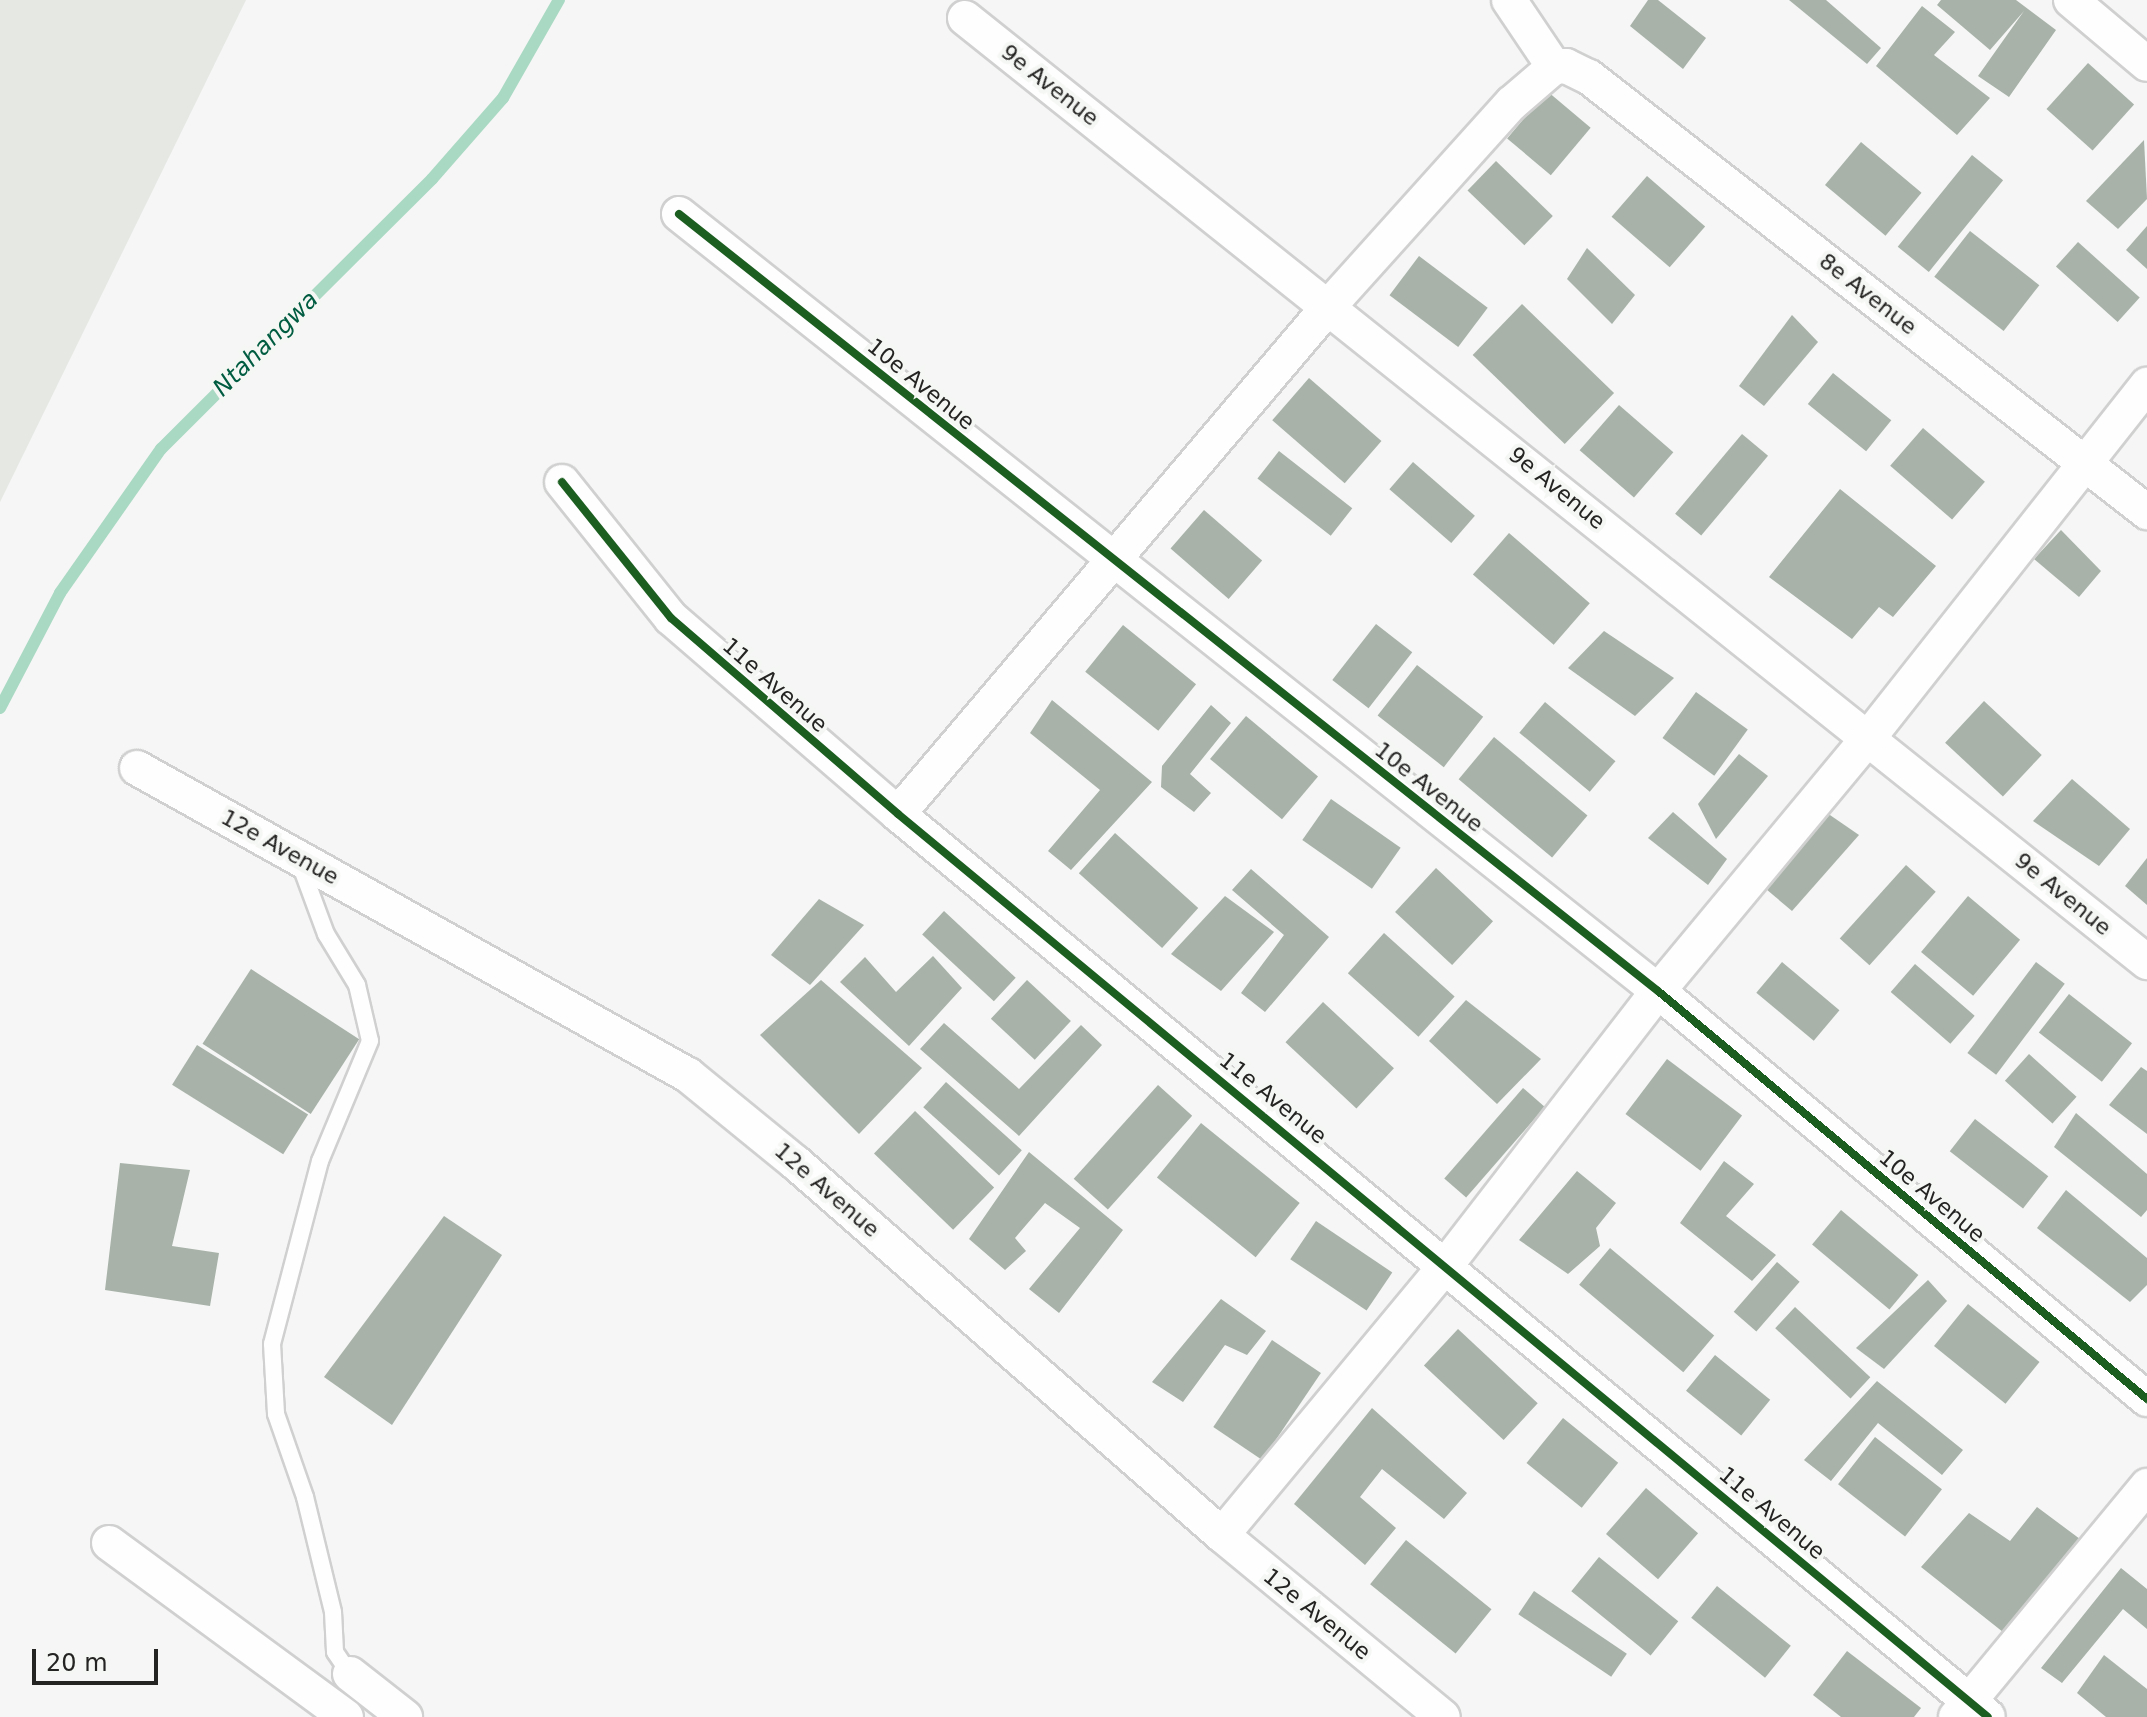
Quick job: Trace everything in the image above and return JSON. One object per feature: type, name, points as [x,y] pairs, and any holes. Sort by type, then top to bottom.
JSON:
[{"type":"street","points":[[898,814],[1110,558],[1329,306],[1512,103],[1554,67],[1509,0]]},
{"type":"street","points":[[2071,0],[2147,64]]},
{"type":"street","name":"9e Avenue","points":[[965,18],[2147,962]]},
{"type":"street","name":"8e Avenue","points":[[1554,67],[1566,66],[1589,77],[2147,512]]},
{"type":"street","name":"10e Avenue","points":[[679,214],[1658,991],[2147,1399]]},
{"type":"street","points":[[1222,1535],[1447,1264],[1658,991],[1869,737],[2147,385]]},
{"type":"street","name":"11e Avenue","points":[[562,482],[651,599],[898,814],[1447,1264],[1971,1712]]},
{"type":"street","name":"12e Avenue","points":[[137,768],[688,1075],[796,1163],[1222,1535],[1443,1717]]},
{"type":"street","points":[[1971,1712],[2147,1486]]},
{"type":"street","points":[[109,1543],[346,1717]]},
{"type":"street","points":[[350,1674],[405,1717]]},
{"type":"lane","points":[[297,856],[326,934],[357,985],[370,1041],[320,1161],[272,1344],[276,1414],[305,1497],[333,1612],[335,1652],[350,1674]]},
{"type":"shaded area","points":[[0,0],[246,0],[0,502]]},
{"type":"building","points":[[1648,0],[1658,0],[1706,38],[1683,69],[1630,26]]},
{"type":"building","points":[[1789,0],[1826,0],[1881,48],[1867,64]]},
{"type":"building","points":[[1941,0],[2016,0],[2056,30],[2009,97],[1978,76],[2024,11],[1990,50],[1937,5]]},
{"type":"building","points":[[1922,6],[1955,32],[1934,55],[1990,98],[1957,135],[1876,66]]},
{"type":"building","points":[[2088,63],[2134,104],[2093,151],[2047,109]]},
{"type":"building","points":[[1547,91],[1591,128],[1551,175],[1507,138]]},
{"type":"building","points":[[2144,140],[2147,199],[2118,229],[2086,201]]},
{"type":"building","points":[[1861,142],[1922,193],[1886,236],[1825,185]]},
{"type":"building","points":[[1972,155],[2003,180],[1929,272],[1898,247]]},
{"type":"building","points":[[1496,161],[1553,216],[1524,245],[1468,190]]},
{"type":"building","points":[[1647,176],[1705,227],[1670,267],[1612,217]]},
{"type":"building","points":[[2147,226],[2147,269],[2126,250]]},
{"type":"building","points":[[1970,231],[2039,285],[2004,331],[1934,277]]},
{"type":"building","points":[[2078,242],[2140,298],[2118,322],[2056,267]]},
{"type":"building","points":[[1587,248],[1635,295],[1612,324],[1567,279]]},
{"type":"building","points":[[1419,256],[1488,308],[1458,347],[1390,295]]},
{"type":"building","points":[[1522,304],[1614,393],[1565,444],[1473,355]]},
{"type":"building","points":[[1792,315],[1818,342],[1764,406],[1739,386]]},
{"type":"building","points":[[1833,373],[1891,420],[1866,451],[1808,404]]},
{"type":"building","points":[[1309,378],[1381,441],[1345,483],[1272,420]]},
{"type":"building","points":[[1619,405],[1673,452],[1634,498],[1580,450]]},
{"type":"building","points":[[1923,428],[1985,482],[1952,520],[1890,466]]},
{"type":"building","points":[[1742,434],[1768,456],[1701,536],[1675,514]]},
{"type":"building","points":[[1279,451],[1352,508],[1331,536],[1257,479]]},
{"type":"building","points":[[1413,462],[1475,516],[1451,543],[1389,489]]},
{"type":"building","points":[[1840,489],[1936,566],[1893,617],[1879,607],[1852,639],[1769,577]]},
{"type":"building","points":[[1204,510],[1262,561],[1229,599],[1171,548]]},
{"type":"building","points":[[2061,530],[2101,571],[2079,597],[2034,559]]},
{"type":"building","points":[[1509,533],[1590,603],[1554,645],[1473,575]]},
{"type":"building","points":[[1376,624],[1412,652],[1369,708],[1332,680]]},
{"type":"building","points":[[1123,625],[1196,684],[1158,731],[1085,672]]},
{"type":"building","points":[[1604,631],[1674,678],[1635,716],[1568,668]]},
{"type":"building","points":[[1417,665],[1483,717],[1444,767],[1378,715]]},
{"type":"building","points":[[1696,692],[1748,730],[1714,776],[1662,738]]},
{"type":"building","points":[[1052,700],[1152,782],[1071,870],[1048,851],[1100,790],[1030,733]]},
{"type":"building","points":[[1984,701],[2042,755],[2003,797],[1945,743]]},
{"type":"building","points":[[1545,702],[1615,761],[1590,792],[1519,733]]},
{"type":"building","points":[[1211,705],[1231,723],[1190,774],[1211,793],[1194,812],[1161,787],[1162,766]]},
{"type":"building","points":[[1246,716],[1318,776],[1282,819],[1210,759]]},
{"type":"building","points":[[1494,737],[1587,815],[1552,858],[1459,779]]},
{"type":"building","points":[[1739,754],[1768,776],[1716,839],[1698,804]]},
{"type":"building","points":[[2072,779],[2130,829],[2099,866],[2033,821]]},
{"type":"building","points":[[1331,799],[1401,848],[1372,889],[1302,840]]},
{"type":"building","points":[[1673,812],[1727,859],[1708,885],[1648,838]]},
{"type":"building","points":[[1827,813],[1859,835],[1792,911],[1766,889]]},
{"type":"building","points":[[1115,833],[1198,908],[1162,948],[1079,873]]},
{"type":"building","points":[[2147,858],[2147,905],[2125,886]]},
{"type":"building","points":[[1906,865],[1936,892],[1869,965],[1840,939]]},
{"type":"building","points":[[1436,868],[1493,921],[1452,965],[1395,912]]},
{"type":"building","points":[[1251,869],[1329,937],[1265,1012],[1241,993],[1284,935],[1232,890]]},
{"type":"building","points":[[1225,896],[1274,932],[1221,991],[1171,954]]},
{"type":"building","points":[[1968,896],[2020,940],[1973,996],[1921,952]]},
{"type":"building","points":[[819,899],[864,925],[810,985],[771,955]]},
{"type":"building","points":[[944,911],[1016,978],[994,1001],[922,934]]},
{"type":"building","points":[[1384,933],[1455,997],[1418,1037],[1348,973]]},
{"type":"building","points":[[933,956],[962,988],[909,1046],[840,982],[865,957],[896,992]]},
{"type":"building","points":[[1782,962],[1839,1010],[1814,1041],[1756,993]]},
{"type":"building","points":[[2036,962],[2065,984],[1996,1075],[1967,1053]]},
{"type":"building","points":[[1915,964],[1975,1016],[1950,1044],[1891,992]]},
{"type":"building","points":[[251,969],[359,1039],[311,1114],[203,1044]]},
{"type":"building","points":[[821,980],[922,1068],[859,1134],[760,1035]]},
{"type":"building","points":[[1027,980],[1071,1021],[1035,1060],[991,1019]]},
{"type":"building","points":[[2069,994],[2132,1043],[2102,1082],[2039,1033]]},
{"type":"building","points":[[1466,1000],[1541,1059],[1497,1104],[1429,1041]]},
{"type":"building","points":[[1323,1002],[1394,1068],[1356,1108],[1285,1042]]},
{"type":"building","points":[[944,1023],[1019,1089],[1081,1025],[1102,1045],[1019,1136],[920,1049]]},
{"type":"building","points":[[197,1045],[308,1114],[283,1154],[172,1085]]},
{"type":"building","points":[[2029,1054],[2077,1097],[2052,1124],[2005,1081]]},
{"type":"building","points":[[1667,1059],[1742,1116],[1701,1171],[1625,1114]]},
{"type":"building","points":[[2141,1067],[2147,1071],[2147,1134],[2109,1105]]},
{"type":"building","points":[[946,1082],[1022,1150],[999,1176],[923,1107]]},
{"type":"building","points":[[1158,1085],[1192,1116],[1108,1209],[1074,1179]]},
{"type":"building","points":[[1523,1088],[1545,1107],[1466,1198],[1444,1179]]},
{"type":"building","points":[[915,1111],[994,1187],[953,1230],[874,1153]]},
{"type":"building","points":[[2076,1113],[2147,1174],[2147,1210],[2141,1217],[2054,1147]]},
{"type":"building","points":[[1975,1119],[2048,1176],[2023,1209],[1950,1151]]},
{"type":"building","points":[[1201,1123],[1300,1203],[1256,1257],[1157,1177]]},
{"type":"building","points":[[1029,1152],[1123,1230],[1059,1313],[1029,1289],[1080,1228],[1045,1203],[1015,1238],[1026,1251],[1005,1270],[969,1239]]},
{"type":"building","points":[[1724,1161],[1754,1184],[1726,1216],[1776,1255],[1752,1281],[1680,1223]]},
{"type":"building","points":[[120,1163],[190,1170],[172,1246],[219,1253],[210,1306],[105,1290]]},
{"type":"building","points":[[1577,1171],[1616,1203],[1596,1228],[1600,1246],[1568,1274],[1519,1240]]},
{"type":"building","points":[[2066,1190],[2147,1258],[2147,1285],[2130,1302],[2037,1228]]},
{"type":"building","points":[[1841,1210],[1918,1275],[1889,1309],[1812,1244]]},
{"type":"building","points":[[444,1216],[502,1255],[392,1425],[324,1377]]},
{"type":"building","points":[[1316,1221],[1392,1272],[1367,1311],[1290,1259]]},
{"type":"building","points":[[1610,1248],[1714,1335],[1683,1372],[1579,1285]]},
{"type":"building","points":[[1777,1262],[1800,1282],[1756,1331],[1734,1312]]},
{"type":"building","points":[[1928,1280],[1947,1301],[1884,1369],[1856,1348]]},
{"type":"building","points":[[1221,1299],[1266,1331],[1247,1355],[1225,1345],[1183,1402],[1152,1382]]},
{"type":"building","points":[[1968,1304],[2039,1362],[2006,1404],[1934,1346]]},
{"type":"building","points":[[1795,1307],[1870,1377],[1851,1398],[1775,1328]]},
{"type":"building","points":[[1458,1329],[1538,1403],[1504,1440],[1424,1366]]},
{"type":"building","points":[[1272,1340],[1321,1373],[1262,1460],[1213,1427]]},
{"type":"building","points":[[1715,1355],[1770,1400],[1741,1435],[1686,1391]]},
{"type":"building","points":[[1877,1381],[1963,1450],[1942,1475],[1878,1423],[1831,1481],[1804,1460]]},
{"type":"building","points":[[1372,1408],[1467,1493],[1444,1519],[1382,1469],[1360,1497],[1396,1528],[1365,1565],[1294,1504]]},
{"type":"building","points":[[1563,1418],[1618,1463],[1582,1508],[1526,1463]]},
{"type":"building","points":[[1875,1437],[1942,1489],[1905,1537],[1838,1484]]},
{"type":"building","points":[[1646,1488],[1698,1533],[1658,1579],[1606,1534]]},
{"type":"building","points":[[2037,1507],[2084,1542],[2008,1636],[1921,1567],[1969,1513],[2010,1541]]},
{"type":"building","points":[[1406,1540],[1491,1609],[1456,1654],[1370,1584]]},
{"type":"building","points":[[1599,1557],[1678,1621],[1651,1655],[1571,1591]]},
{"type":"building","points":[[2121,1568],[2147,1589],[2147,1629],[2123,1609],[2062,1683],[2041,1668]]},
{"type":"building","points":[[1717,1586],[1791,1646],[1765,1678],[1691,1618]]},
{"type":"building","points":[[1534,1591],[1627,1654],[1611,1677],[1518,1614]]},
{"type":"building","points":[[1847,1651],[1921,1708],[1914,1717],[1841,1717],[1813,1695]]},
{"type":"building","points":[[2104,1655],[2147,1689],[2147,1717],[2106,1717],[2077,1693]]},
{"type":"waterway","name":"Ntahangwa","points":[[0,708],[60,593],[161,449],[432,179],[503,98],[559,0]]},
{"type":"cycle path","points":[[679,214],[1658,991],[2147,1399]]},
{"type":"cycle path","points":[[562,482],[671,618],[898,814],[1988,1717]]}]
